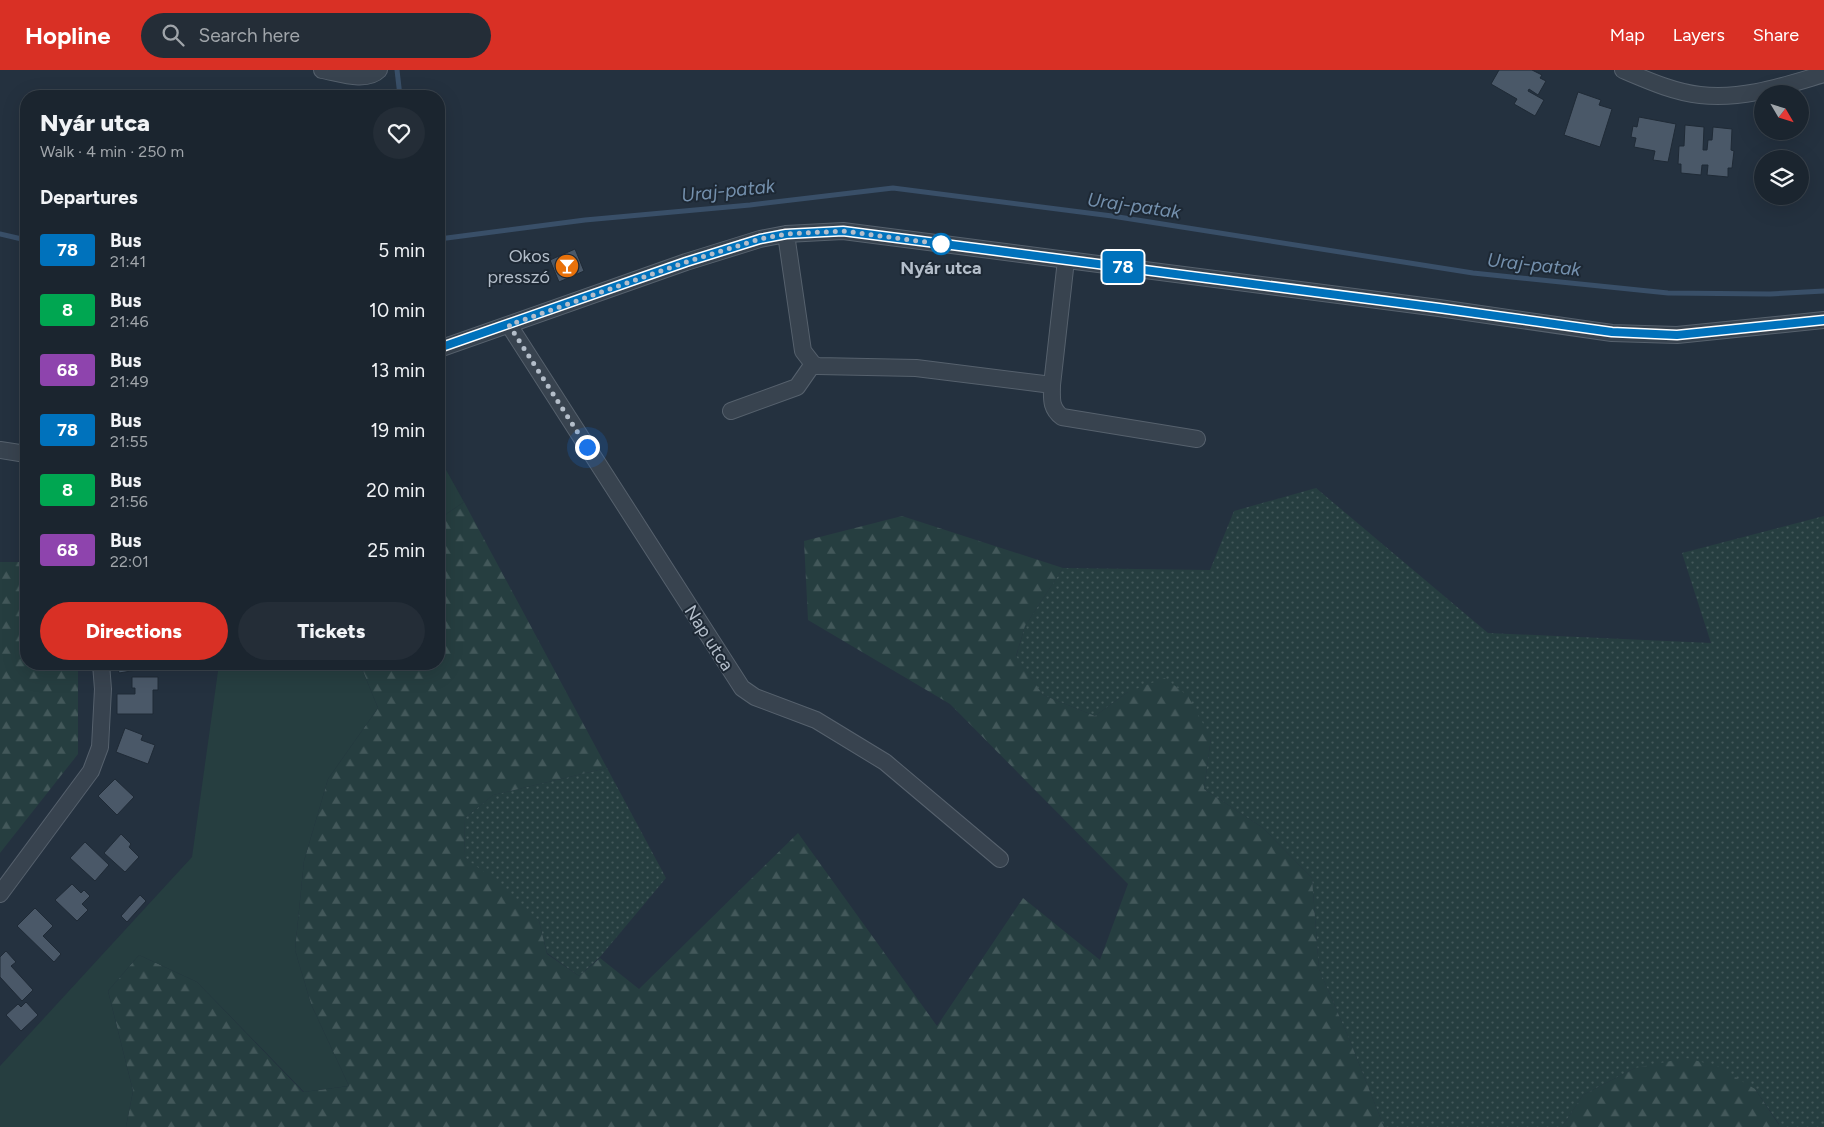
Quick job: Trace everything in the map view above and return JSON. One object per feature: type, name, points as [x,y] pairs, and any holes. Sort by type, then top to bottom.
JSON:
[{"type":"street","points":[[322,70],[364,77],[372,76],[380,70]]},
{"type":"street","points":[[1623,70],[1662,86],[1698,95],[1737,96],[1770,90],[1824,74]]},
{"type":"street","points":[[445,346],[686,262],[760,239],[786,234],[843,231],[1612,332],[1677,335],[1824,320]]},
{"type":"street","points":[[786,234],[802,351],[812,364],[818,366],[916,368],[1052,385]]},
{"type":"street","points":[[1066,260],[1052,385],[1052,405],[1056,413],[1062,417],[1196,439]]},
{"type":"street","name":"Nap utca","points":[[509,325],[742,688],[755,697],[816,720],[885,762],[1000,859]]},
{"type":"street","points":[[731,411],[797,387],[812,364]]},
{"type":"street","points":[[0,450],[20,454]]},
{"type":"street","points":[[0,894],[91,771],[100,747],[103,689],[101,670]]},
{"type":"green space","points":[[445,468],[464,502],[445,515]]},
{"type":"green space","points":[[1316,488],[1488,633],[1711,643],[1682,553],[1824,516],[1824,1127],[1779,1127],[1779,1124],[1755,1089],[1635,1068],[1583,1095],[1562,1127],[1384,1127],[1319,969],[1312,878],[1263,828],[1204,789],[1211,738],[1128,692],[1095,716],[1043,695],[1016,657],[1025,626],[1063,568],[1210,570],[1234,511]]},
{"type":"green space","points":[[464,502],[607,768],[493,795],[465,818],[464,857],[504,887],[539,921],[547,954],[579,976],[600,958],[639,989],[798,833],[937,1026],[1023,898],[1100,960],[1128,884],[950,704],[808,620],[804,541],[902,516],[1063,568],[1025,626],[1016,656],[1043,695],[1095,716],[1128,692],[1165,678],[1188,696],[1211,738],[1204,789],[1263,828],[1312,878],[1319,969],[1384,1127],[126,1127],[133,1091],[108,991],[139,955],[197,982],[303,1092],[349,1086],[311,1004],[295,950],[304,861],[328,779],[378,708],[362,670],[445,670],[445,515]]},
{"type":"green space","points":[[0,562],[20,562],[20,670],[78,670],[78,754],[0,853]]},
{"type":"green space","points":[[218,670],[362,670],[378,708],[328,779],[304,861],[295,950],[311,1004],[349,1086],[304,1092],[197,982],[139,955],[108,991],[133,1091],[126,1127],[0,1127],[0,1066],[192,857]]},
{"type":"green space","points":[[607,768],[666,878],[600,957],[579,976],[547,953],[539,921],[464,857],[465,818],[493,795]]},
{"type":"green space","points":[[1686,1058],[1717,1066],[1755,1089],[1779,1127],[1562,1127],[1583,1095],[1635,1068]]},
{"type":"building","points":[[1499,70],[1532,70],[1542,75],[1540,78],[1546,81],[1538,95],[1529,89],[1528,91],[1544,100],[1535,116],[1514,104],[1517,99],[1491,84]]},
{"type":"building","points":[[1578,92],[1601,100],[1599,105],[1612,109],[1600,147],[1564,135]]},
{"type":"building","points":[[1639,117],[1676,124],[1668,162],[1653,160],[1655,151],[1634,147],[1636,138],[1631,137],[1633,126],[1637,127]]},
{"type":"building","points":[[1685,125],[1704,127],[1703,150],[1707,150],[1708,140],[1712,140],[1713,127],[1732,129],[1731,150],[1734,151],[1732,168],[1728,168],[1728,177],[1707,175],[1708,165],[1702,165],[1701,175],[1681,173],[1681,164],[1678,164],[1679,146],[1684,146]]},
{"type":"building","name":"Okos presszó","points":[[575,249],[584,271],[559,282],[550,260]]},
{"type":"building","points":[[118,670],[137,670],[119,673]]},
{"type":"building","points":[[132,677],[158,677],[158,690],[153,690],[153,714],[117,714],[117,694],[135,694],[135,688],[132,688]]},
{"type":"building","points":[[125,728],[143,735],[141,740],[155,745],[148,764],[116,752]]},
{"type":"building","points":[[115,779],[134,797],[117,815],[98,796]]},
{"type":"building","points":[[121,834],[131,844],[129,847],[139,857],[125,872],[104,853]]},
{"type":"building","points":[[85,842],[109,865],[95,881],[70,858]]},
{"type":"building","points":[[72,884],[81,893],[84,890],[90,896],[82,904],[88,910],[77,921],[55,900]]},
{"type":"building","points":[[140,895],[146,901],[127,922],[121,916]]},
{"type":"building","points":[[35,908],[53,926],[43,936],[61,954],[54,962],[17,926]]},
{"type":"building","points":[[6,951],[16,962],[11,966],[33,990],[22,1001],[0,977],[0,957]]},
{"type":"building","points":[[26,1002],[38,1015],[21,1031],[6,1015],[18,1004],[21,1007]]},
{"type":"waterway","points":[[397,70],[399,90]]},
{"type":"waterway","name":"Uraj-patak","points":[[445,238],[585,220],[750,205],[893,188],[1112,216],[1473,273],[1668,293],[1770,294],[1824,291]]},
{"type":"waterway","name":"Uraj-patak","points":[[0,234],[20,239]]},
{"type":"bus line","name":"78","points":[[445,346],[686,262],[760,239],[786,234],[843,231],[1612,332],[1677,335],[1824,320]]},
{"type":"place","name":"Nyár utca","points":[[941,244]]},
{"type":"place","name":"Okos presszó","points":[[567,266]]},
{"type":"route","points":[[587,447],[509,325],[686,262],[760,239],[786,234],[843,231],[941,244]]}]
